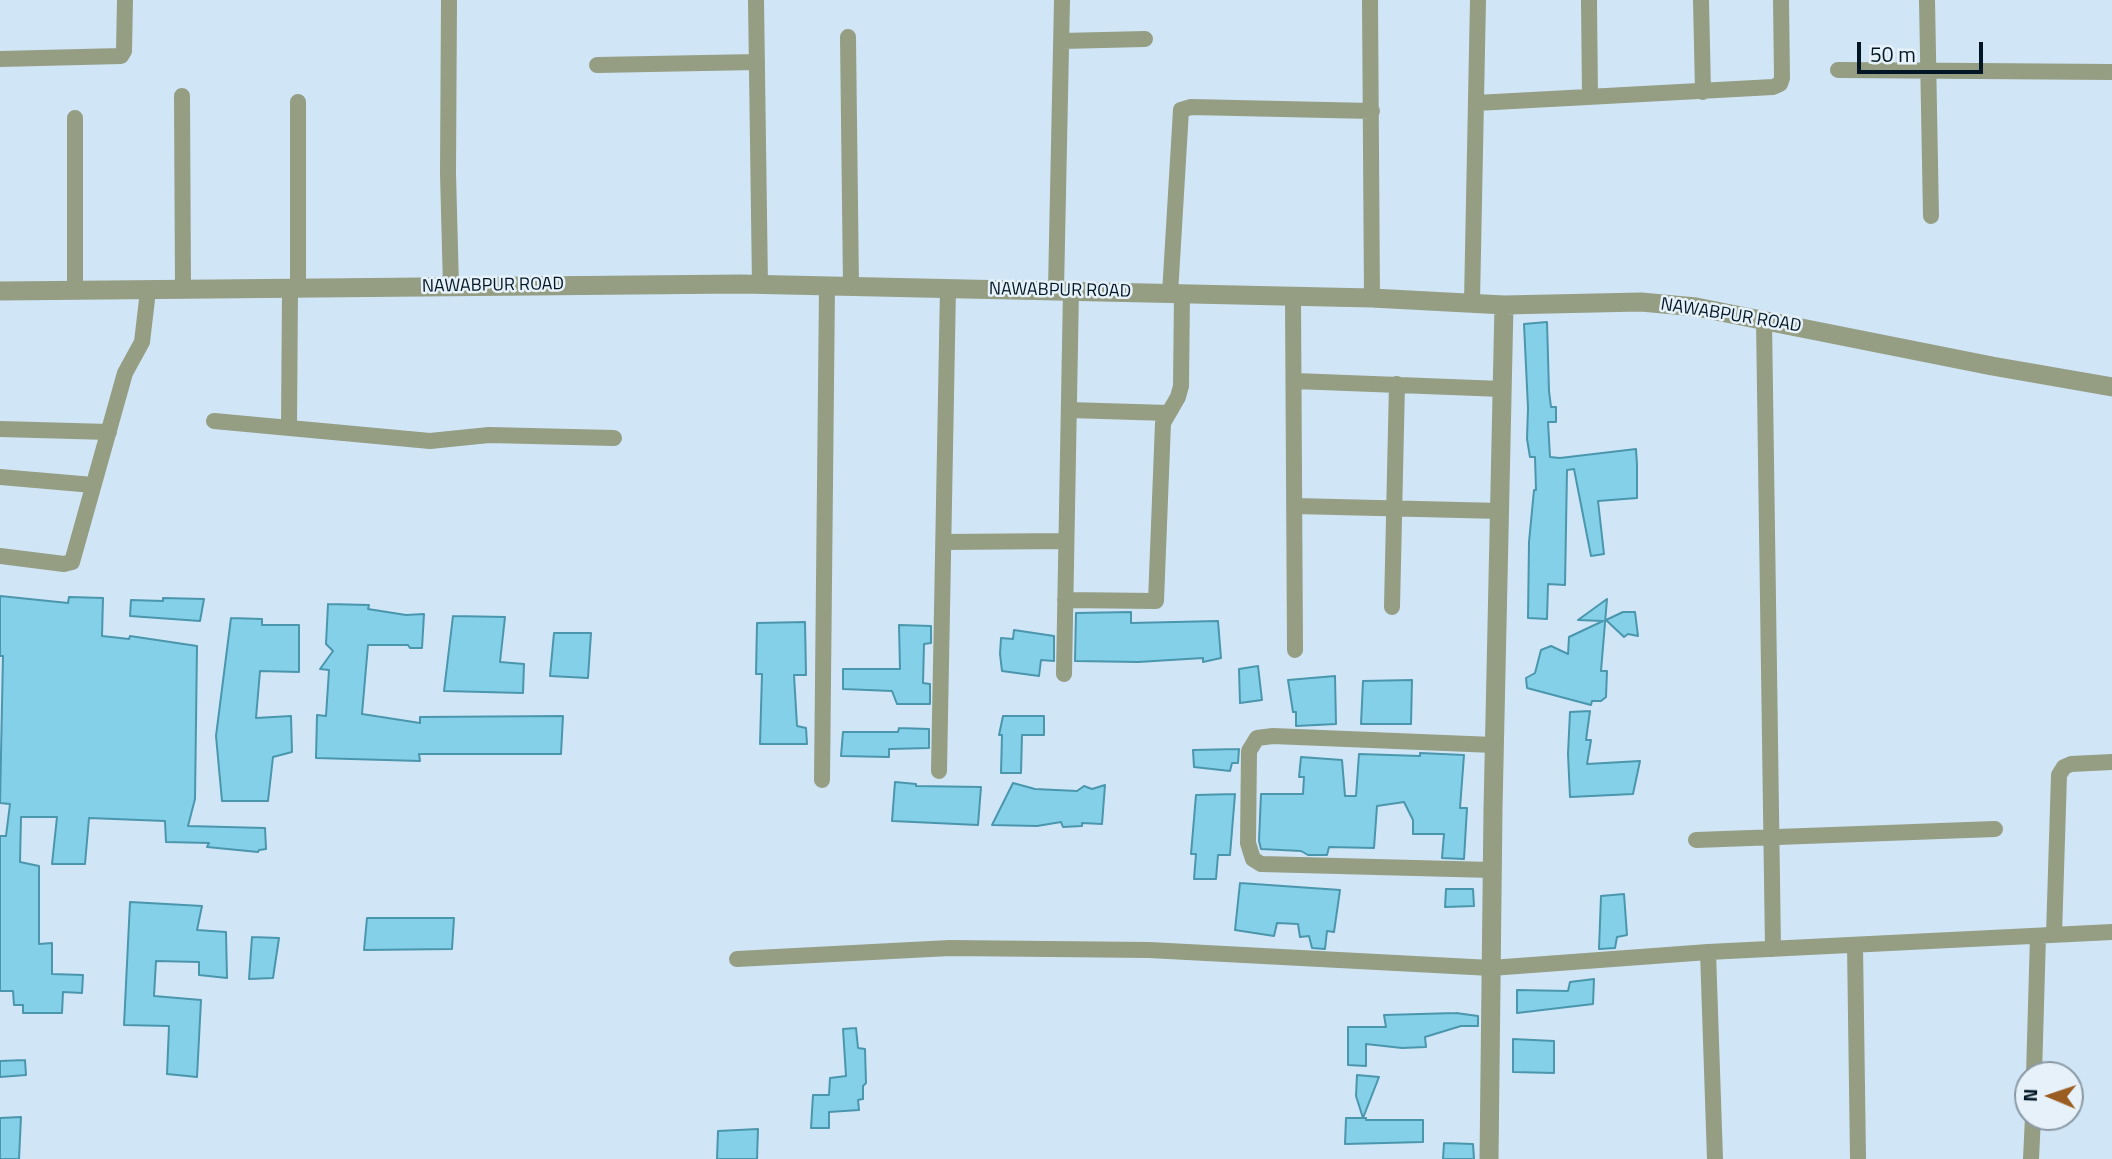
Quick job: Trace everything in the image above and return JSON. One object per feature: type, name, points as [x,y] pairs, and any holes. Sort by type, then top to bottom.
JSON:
[{"type":"street","points":[[0,59],[121,57],[124,51],[125,0]]},
{"type":"street","points":[[449,0],[448,173],[451,287]]},
{"type":"street","points":[[756,0],[760,285]]},
{"type":"street","points":[[1062,0],[1063,290],[1069,410],[1064,674]]},
{"type":"street","points":[[1370,0],[1372,298]]},
{"type":"street","points":[[1472,302],[1478,0]]},
{"type":"street","points":[[1589,0],[1590,97]]},
{"type":"street","points":[[1701,0],[1703,92]]},
{"type":"street","points":[[1476,103],[1773,87],[1780,84],[1781,0]]},
{"type":"street","points":[[1927,0],[1931,216]]},
{"type":"street","points":[[848,37],[851,286]]},
{"type":"street","points":[[1062,41],[1145,39]]},
{"type":"street","points":[[597,65],[757,62]]},
{"type":"street","points":[[1838,70],[2112,72]]},
{"type":"street","points":[[181,96],[183,290]]},
{"type":"street","points":[[289,428],[298,102]]},
{"type":"street","points":[[1065,600],[1156,601],[1163,423],[1178,397],[1181,386],[1176,293],[1181,110],[1191,107],[1372,111]]},
{"type":"street","points":[[75,118],[75,291]]},
{"type":"street","name":"NAWABPUR ROAD","points":[[0,291],[760,285],[1372,298],[1504,305],[1641,302],[1696,307],[2112,387]]},
{"type":"street","points":[[822,780],[827,286]]},
{"type":"street","points":[[939,771],[948,288]]},
{"type":"street","points":[[0,556],[64,564],[72,562],[125,373],[142,342],[148,291]]},
{"type":"street","points":[[1293,298],[1295,650]]},
{"type":"street","points":[[1489,1159],[1494,745],[1504,305]]},
{"type":"street","points":[[1764,320],[1773,949]]},
{"type":"street","points":[[1295,381],[1502,389]]},
{"type":"street","points":[[1392,607],[1396,384]]},
{"type":"street","points":[[1069,410],[1167,413]]},
{"type":"street","points":[[214,421],[430,441],[489,435],[614,438]]},
{"type":"street","points":[[0,429],[109,432]]},
{"type":"street","points":[[0,477],[93,485]]},
{"type":"street","points":[[1295,506],[1501,511]]},
{"type":"street","points":[[944,542],[1066,541]]},
{"type":"street","points":[[1492,870],[1261,864],[1253,859],[1248,843],[1249,751],[1257,738],[1265,736],[1494,745]]},
{"type":"street","points":[[2035,1061],[2059,775],[2064,767],[2071,764],[2112,762]]},
{"type":"street","points":[[1696,840],[1995,829]]},
{"type":"street","points":[[737,959],[950,948],[1122,950],[1491,968],[1708,952],[2112,932]]},
{"type":"street","points":[[1855,945],[1858,1158]]},
{"type":"street","points":[[1708,952],[1715,1159]]},
{"type":"street","points":[[2031,1159],[2032,1131]]},
{"type":"building","points":[[1547,322],[1549,391],[1551,407],[1556,407],[1556,422],[1548,422],[1550,457],[1636,449],[1637,498],[1598,501],[1604,554],[1591,556],[1574,469],[1567,470],[1565,585],[1548,584],[1547,619],[1528,618],[1529,542],[1536,490],[1535,457],[1530,457],[1527,439],[1524,324]]},
{"type":"building","points":[[0,596],[68,603],[69,597],[103,598],[102,636],[129,639],[130,636],[197,646],[195,799],[188,826],[265,828],[266,849],[258,852],[207,847],[209,843],[166,842],[165,821],[89,818],[85,864],[52,864],[57,817],[21,817],[20,862],[39,866],[39,944],[52,943],[52,974],[83,975],[82,993],[63,992],[62,1013],[23,1013],[23,1005],[14,1005],[13,991],[0,991],[0,836],[6,836],[10,804],[0,803],[3,656],[0,656]]},
{"type":"building","points":[[163,598],[204,599],[200,621],[130,616],[131,600],[163,601]]},
{"type":"building","points":[[1607,599],[1601,671],[1607,671],[1606,697],[1601,701],[1592,701],[1591,705],[1527,688],[1526,678],[1535,673],[1541,650],[1551,646],[1568,654],[1569,637],[1603,621],[1578,620]]},
{"type":"building","points":[[328,604],[369,605],[368,609],[406,615],[424,614],[422,648],[410,648],[408,645],[368,645],[362,714],[420,723],[420,717],[563,716],[561,754],[419,754],[420,761],[316,758],[317,715],[326,716],[329,670],[320,669],[333,651],[326,644]]},
{"type":"building","points":[[1131,612],[1131,623],[1218,621],[1221,658],[1203,662],[1203,658],[1138,662],[1075,661],[1076,613]]},
{"type":"building","points":[[1623,612],[1635,612],[1638,636],[1628,634],[1624,637],[1606,620]]},
{"type":"building","points":[[453,616],[505,617],[500,662],[524,664],[523,693],[444,691]]},
{"type":"building","points":[[231,618],[262,619],[262,625],[299,625],[299,672],[260,671],[256,718],[291,716],[292,752],[273,757],[268,801],[222,801],[216,736]]},
{"type":"building","points":[[805,622],[806,675],[794,675],[797,726],[806,728],[807,744],[760,744],[762,674],[756,674],[757,623]]},
{"type":"building","points":[[899,625],[931,626],[931,643],[924,644],[923,683],[930,684],[930,704],[897,704],[892,691],[843,689],[843,669],[900,669]]},
{"type":"building","points":[[1014,630],[1054,636],[1054,661],[1041,660],[1039,676],[1002,671],[1001,638],[1013,639]]},
{"type":"building","points":[[554,633],[591,633],[588,678],[550,676]]},
{"type":"building","points":[[1258,666],[1262,700],[1240,703],[1239,669]]},
{"type":"building","points":[[1335,676],[1336,724],[1296,726],[1296,712],[1293,712],[1288,680]]},
{"type":"building","points":[[1412,680],[1411,724],[1361,724],[1363,681]]},
{"type":"building","points":[[1590,711],[1586,740],[1591,740],[1587,764],[1640,761],[1633,794],[1570,797],[1570,712]]},
{"type":"building","points":[[1003,716],[1044,716],[1044,735],[1022,735],[1021,773],[1001,773],[1002,735],[999,735]]},
{"type":"building","points":[[899,728],[929,729],[929,748],[889,749],[889,757],[841,756],[843,732],[898,732]]},
{"type":"building","points":[[1239,749],[1238,763],[1232,763],[1230,771],[1194,767],[1193,750]]},
{"type":"building","points":[[1420,753],[1464,755],[1460,808],[1467,808],[1464,859],[1442,858],[1444,834],[1413,834],[1413,820],[1404,802],[1377,806],[1374,848],[1329,847],[1327,855],[1261,849],[1261,794],[1303,794],[1304,777],[1299,777],[1301,757],[1342,760],[1345,796],[1356,796],[1359,754],[1420,756]]},
{"type":"building","points":[[895,782],[916,786],[981,787],[978,825],[892,821]]},
{"type":"building","points":[[1013,783],[1035,789],[1077,791],[1084,786],[1092,789],[1105,785],[1102,824],[1082,823],[1082,826],[1063,827],[1061,822],[1037,826],[992,825]]},
{"type":"building","points":[[1235,794],[1230,855],[1218,855],[1216,879],[1194,879],[1196,854],[1191,854],[1196,795]]},
{"type":"building","points":[[1240,883],[1340,890],[1334,932],[1327,931],[1325,949],[1312,948],[1309,936],[1300,937],[1298,924],[1277,923],[1274,936],[1235,930]]},
{"type":"building","points":[[1446,889],[1473,889],[1474,906],[1445,907]]},
{"type":"building","points":[[1624,894],[1627,935],[1617,937],[1615,948],[1599,949],[1601,896]]},
{"type":"building","points":[[130,902],[202,906],[197,930],[226,932],[227,978],[199,975],[199,962],[156,961],[154,996],[201,1000],[197,1077],[167,1074],[169,1026],[124,1025]]},
{"type":"building","points":[[367,918],[454,918],[452,949],[364,950]]},
{"type":"building","points":[[252,937],[279,938],[273,978],[249,979]]},
{"type":"building","points":[[1594,979],[1593,1004],[1517,1013],[1517,990],[1568,991],[1570,982]]},
{"type":"building","points":[[1456,1013],[1478,1016],[1478,1026],[1461,1026],[1425,1037],[1426,1047],[1402,1048],[1366,1044],[1366,1066],[1348,1065],[1348,1027],[1386,1027],[1384,1015]]},
{"type":"building","points":[[856,1028],[858,1048],[865,1049],[866,1083],[863,1086],[863,1099],[858,1100],[859,1110],[829,1112],[829,1128],[811,1128],[813,1095],[829,1095],[830,1078],[846,1076],[843,1029]]},
{"type":"building","points":[[1513,1039],[1554,1041],[1554,1073],[1513,1072]]},
{"type":"building","points":[[25,1060],[26,1075],[0,1077],[0,1061]]},
{"type":"building","points":[[1357,1075],[1379,1077],[1363,1118],[1356,1096]]},
{"type":"building","points":[[21,1117],[19,1159],[0,1159],[0,1118]]},
{"type":"building","points":[[1346,1118],[1423,1120],[1423,1142],[1345,1144]]},
{"type":"building","points":[[758,1129],[757,1159],[717,1159],[718,1131]]},
{"type":"building","points":[[1444,1143],[1473,1144],[1474,1159],[1443,1159]]}]
